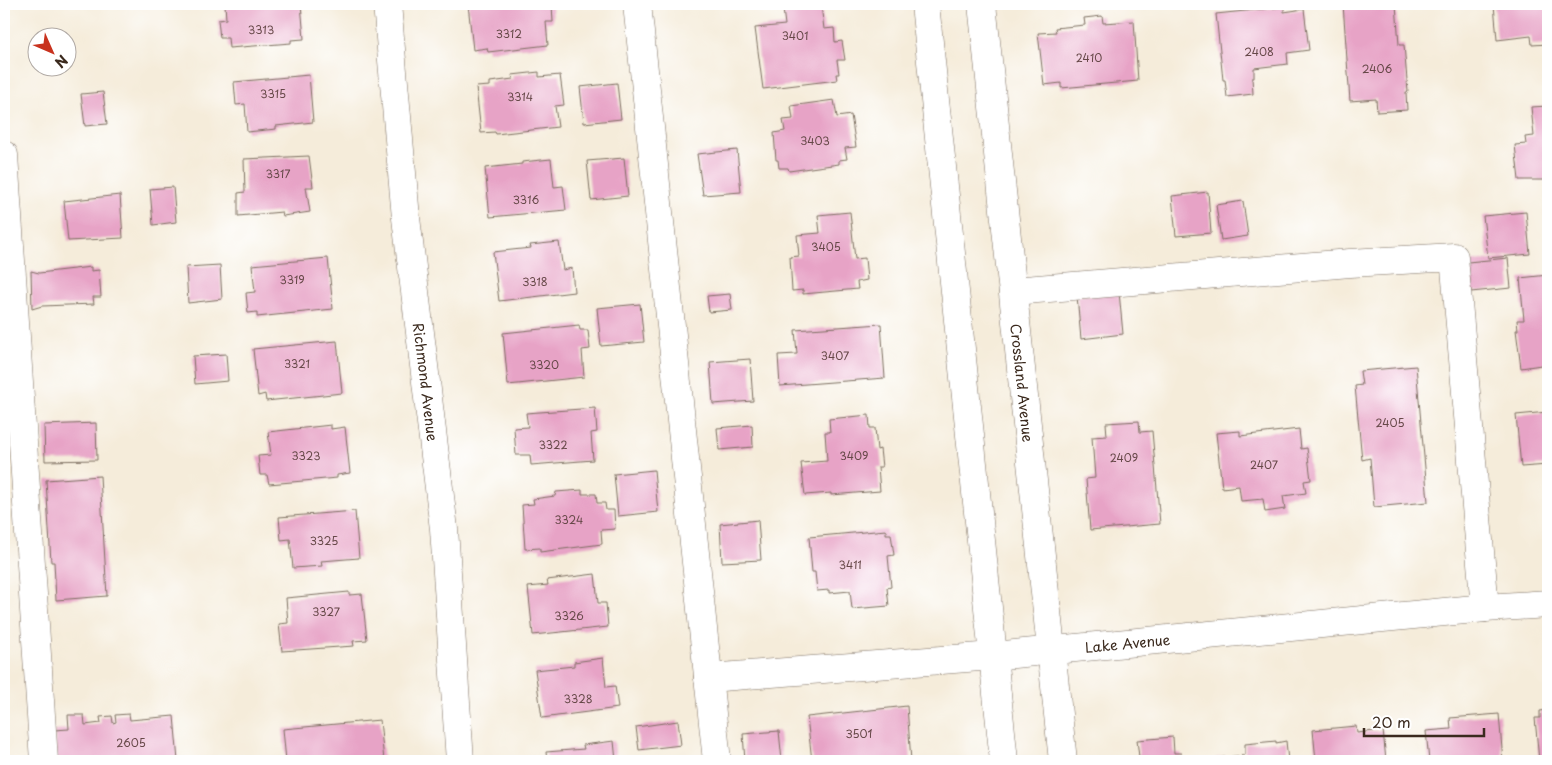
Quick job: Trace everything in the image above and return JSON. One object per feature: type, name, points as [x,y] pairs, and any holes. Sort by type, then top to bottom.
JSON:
[{"type":"street","name":"Richmond Avenue","points":[[387,4],[406,218],[444,529],[460,761]]},
{"type":"street","points":[[637,4],[717,761]]},
{"type":"street","points":[[925,4],[1004,761]]},
{"type":"street","name":"Crossland Avenue","points":[[982,4],[1064,761]]},
{"type":"street","points":[[4,155],[7,231],[44,761]]},
{"type":"street","points":[[1013,290],[1350,263],[1454,257],[1485,608]]},
{"type":"street","name":"Lake Avenue","points":[[708,678],[1052,651],[1485,608],[1548,604]]},
{"type":"building","points":[[225,4],[301,4],[304,39],[291,40],[291,43],[229,48],[228,38],[220,38],[218,20],[226,19]]},
{"type":"building","points":[[468,4],[552,4],[553,22],[546,22],[548,45],[488,52],[487,48],[473,50]]},
{"type":"building","points":[[1343,4],[1396,4],[1399,45],[1404,45],[1408,92],[1406,92],[1407,110],[1377,112],[1376,99],[1350,101]]},
{"type":"building","points":[[1494,4],[1548,4],[1548,44],[1532,45],[1531,36],[1497,40]]},
{"type":"building","points":[[821,5],[824,29],[834,28],[835,42],[842,41],[845,60],[837,60],[839,74],[836,74],[837,80],[763,89],[755,28],[785,25],[783,9]]},
{"type":"building","points":[[1284,7],[1284,12],[1304,9],[1309,50],[1287,53],[1288,64],[1254,68],[1254,78],[1252,78],[1253,94],[1227,97],[1225,80],[1223,80],[1216,14]]},
{"type":"building","points":[[1102,16],[1103,23],[1134,21],[1138,81],[1061,88],[1061,83],[1044,85],[1038,33],[1056,32],[1055,28],[1085,25],[1084,18]]},
{"type":"building","points":[[539,72],[539,77],[560,75],[564,105],[555,106],[558,127],[496,134],[495,132],[481,133],[476,87],[490,86],[490,82],[513,79],[512,75]]},
{"type":"building","points":[[309,75],[313,122],[276,126],[276,129],[247,132],[245,104],[236,105],[234,82]]},
{"type":"building","points":[[617,83],[621,119],[584,123],[580,87]]},
{"type":"building","points":[[103,92],[107,124],[85,126],[81,94]]},
{"type":"building","points":[[834,100],[837,117],[851,115],[856,147],[845,148],[847,159],[839,160],[839,164],[789,171],[788,168],[779,168],[778,160],[776,160],[774,133],[785,131],[783,120],[793,119],[791,106]]},
{"type":"building","points":[[1548,106],[1548,180],[1519,180],[1515,145],[1526,144],[1525,137],[1534,136],[1531,107]]},
{"type":"building","points":[[737,150],[741,192],[703,195],[697,154]]},
{"type":"building","points":[[309,156],[313,187],[306,187],[310,212],[283,216],[282,212],[238,216],[238,193],[245,192],[244,159]]},
{"type":"building","points":[[624,158],[628,196],[591,200],[587,161]]},
{"type":"building","points":[[551,159],[554,187],[563,186],[566,210],[490,217],[485,168]]},
{"type":"building","points":[[173,187],[176,222],[153,225],[150,189]]},
{"type":"building","points":[[1208,192],[1211,233],[1176,236],[1172,196]]},
{"type":"building","points":[[120,195],[123,238],[68,241],[64,201]]},
{"type":"building","points":[[1243,201],[1248,236],[1221,240],[1216,205]]},
{"type":"building","points":[[850,212],[855,259],[865,258],[867,280],[857,282],[858,289],[803,294],[803,290],[792,291],[790,257],[799,256],[797,235],[820,233],[818,215]]},
{"type":"building","points":[[1526,212],[1530,254],[1488,258],[1483,216]]},
{"type":"building","points":[[559,242],[563,270],[572,268],[574,292],[499,301],[493,252],[531,248],[530,245]]},
{"type":"building","points":[[328,258],[333,309],[257,317],[257,312],[248,313],[246,293],[255,292],[252,265]]},
{"type":"building","points":[[1508,258],[1511,288],[1471,292],[1468,262]]},
{"type":"building","points":[[220,265],[222,299],[188,303],[186,267]]},
{"type":"building","points":[[91,267],[91,271],[99,270],[101,297],[93,297],[94,304],[42,306],[32,309],[31,271],[39,273]]},
{"type":"building","points":[[1548,275],[1548,364],[1521,368],[1516,330],[1518,330],[1517,320],[1524,320],[1520,278]]},
{"type":"building","points":[[1119,292],[1123,334],[1081,339],[1077,296]]},
{"type":"building","points":[[730,294],[732,310],[709,312],[707,296]]},
{"type":"building","points":[[640,304],[644,342],[601,346],[597,308]]},
{"type":"building","points":[[881,324],[885,378],[780,386],[778,355],[797,354],[795,330]]},
{"type":"building","points":[[579,325],[580,330],[588,330],[590,349],[582,350],[584,377],[508,385],[503,333]]},
{"type":"building","points":[[337,341],[342,393],[266,401],[265,394],[258,396],[253,349]]},
{"type":"building","points":[[226,354],[228,381],[195,384],[193,356]]},
{"type":"building","points":[[750,359],[753,401],[713,404],[710,362]]},
{"type":"building","points":[[1416,366],[1428,502],[1374,507],[1370,458],[1362,460],[1355,386],[1362,385],[1360,371]]},
{"type":"building","points":[[595,408],[597,432],[591,433],[593,460],[531,465],[530,455],[516,455],[514,428],[528,427],[526,413]]},
{"type":"building","points":[[1548,412],[1548,465],[1521,467],[1516,415]]},
{"type":"building","points":[[869,415],[870,428],[875,428],[877,450],[880,449],[882,467],[878,467],[880,491],[805,495],[801,463],[827,461],[825,432],[830,432],[829,419]]},
{"type":"building","points":[[1139,421],[1140,432],[1152,431],[1160,524],[1090,530],[1086,479],[1095,478],[1092,437],[1107,436],[1106,423]]},
{"type":"building","points":[[96,423],[97,460],[45,461],[44,425]]},
{"type":"building","points":[[331,425],[331,429],[345,427],[350,473],[337,475],[337,478],[269,484],[267,475],[260,475],[258,456],[271,455],[268,432]]},
{"type":"building","points":[[752,425],[753,447],[719,450],[717,428]]},
{"type":"building","points":[[1299,429],[1301,449],[1307,448],[1311,480],[1304,481],[1306,493],[1283,496],[1285,509],[1265,512],[1263,499],[1241,501],[1239,486],[1222,488],[1216,433],[1240,431],[1240,436]]},
{"type":"building","points":[[654,470],[658,512],[618,516],[614,474]]},
{"type":"building","points":[[100,476],[107,596],[56,600],[54,562],[51,562],[46,480]]},
{"type":"building","points":[[582,490],[582,494],[596,494],[597,503],[605,503],[606,510],[614,510],[615,529],[601,530],[602,544],[540,552],[540,548],[525,549],[522,505],[534,504],[533,499],[555,496],[556,492]]},
{"type":"building","points":[[355,511],[359,558],[321,561],[322,566],[293,568],[290,539],[281,540],[279,517]]},
{"type":"building","points":[[758,520],[761,560],[722,562],[720,524]]},
{"type":"building","points":[[886,530],[886,534],[891,534],[894,555],[888,556],[891,587],[887,588],[889,606],[852,609],[850,591],[829,593],[829,590],[817,591],[815,572],[812,572],[809,537]]},
{"type":"building","points":[[595,574],[598,603],[606,603],[608,627],[533,635],[528,587],[548,585],[547,580]]},
{"type":"building","points":[[349,592],[349,595],[362,594],[367,640],[353,641],[354,646],[282,651],[279,624],[288,623],[286,598]]},
{"type":"building","points":[[603,658],[606,687],[615,686],[618,708],[542,718],[535,670],[574,666],[574,662]]},
{"type":"building","points":[[907,706],[911,761],[812,761],[807,717]]},
{"type":"building","points":[[1548,710],[1548,761],[1539,761],[1535,718],[1540,718],[1540,711]]},
{"type":"building","points":[[129,714],[130,720],[174,716],[178,761],[57,761],[54,730],[69,729],[68,715],[84,715],[85,725],[101,723],[100,717],[112,716],[113,723],[116,722],[115,715]]},
{"type":"building","points":[[1499,714],[1503,761],[1429,761],[1426,731],[1451,729],[1450,718]]},
{"type":"building","points":[[380,720],[384,761],[286,761],[283,729]]},
{"type":"building","points":[[678,721],[681,745],[639,750],[636,727]]},
{"type":"building","points":[[1356,726],[1357,733],[1383,730],[1386,761],[1316,761],[1313,730]]},
{"type":"building","points":[[779,731],[782,761],[745,761],[743,734]]},
{"type":"building","points":[[1173,737],[1174,753],[1181,753],[1182,761],[1133,761],[1133,757],[1139,757],[1137,740]]},
{"type":"building","points":[[614,741],[616,761],[547,761],[546,752],[584,749],[583,745]]},
{"type":"building","points":[[1276,741],[1276,743],[1286,741],[1288,761],[1216,761],[1216,758],[1245,755],[1245,744]]}]
